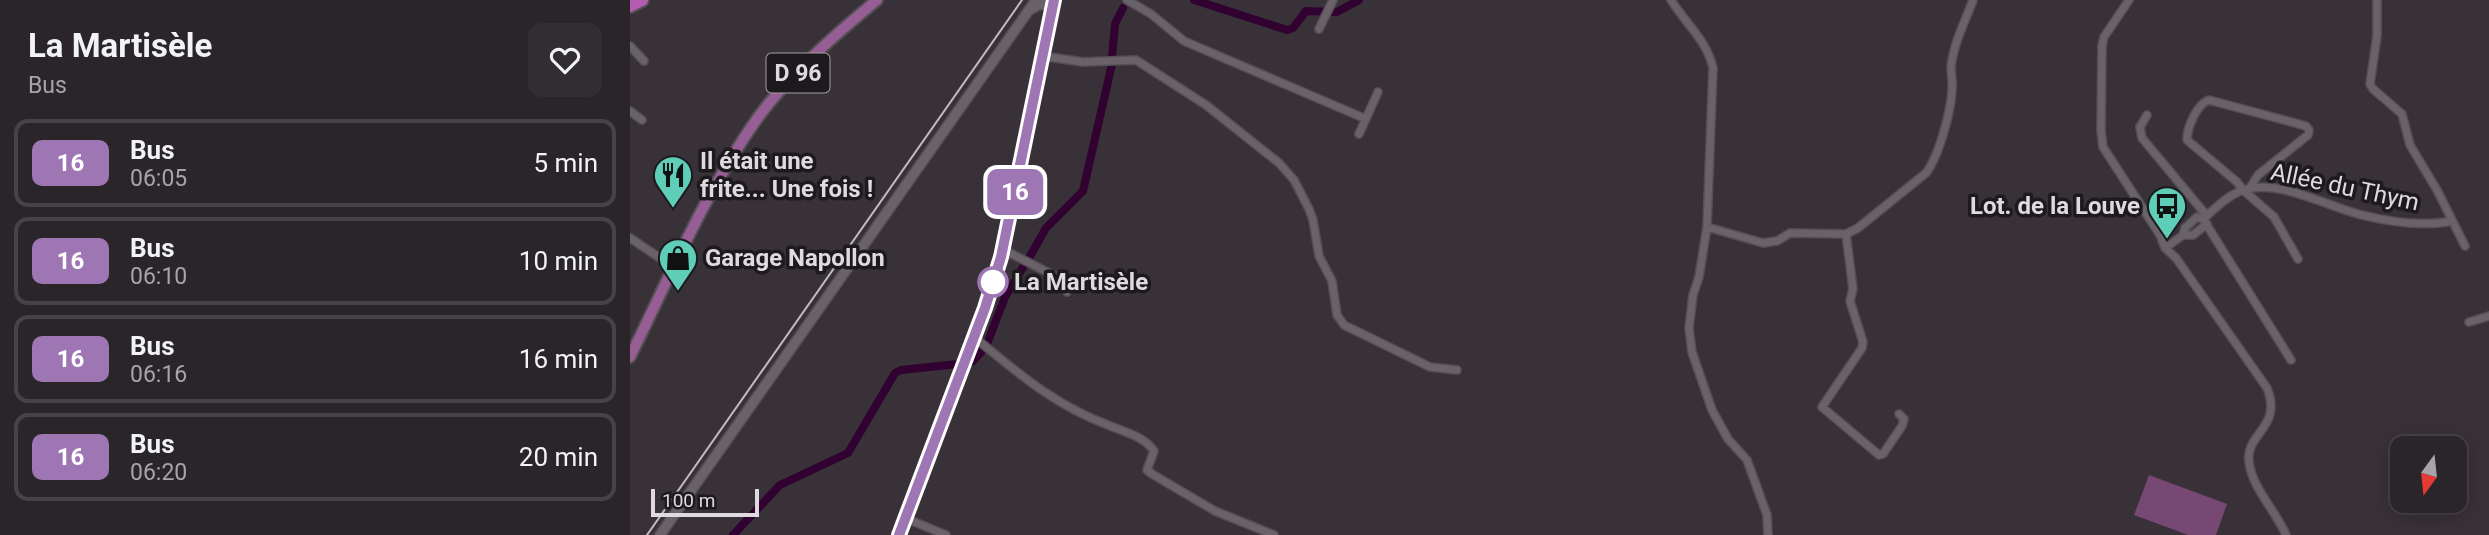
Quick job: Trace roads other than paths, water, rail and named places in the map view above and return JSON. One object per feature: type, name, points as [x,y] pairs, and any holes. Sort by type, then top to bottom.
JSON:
[{"type":"highway","points":[[630,6],[642,0]]},
{"type":"main road","name":"D 96","points":[[630,357],[710,197],[760,116],[825,45],[877,0]]},
{"type":"street","points":[[660,535],[1036,0]]},
{"type":"street","points":[[1127,0],[1184,41],[1366,119]]},
{"type":"street","points":[[1319,29],[1333,0]]},
{"type":"street","points":[[1671,0],[1695,30],[1711,57],[1713,68],[1707,227],[1689,328],[1692,352],[1712,410],[1721,427],[1747,460],[1767,515],[1768,535]]},
{"type":"street","points":[[1707,227],[1763,243],[1777,241],[1790,233],[1846,234],[1858,228],[1932,166],[1947,119],[1952,90],[1951,68],[1956,45],[1973,0]]},
{"type":"street","points":[[2129,0],[2104,37],[2102,46],[2103,147],[2160,235],[2267,388],[2273,407],[2249,454],[2249,463],[2286,535]]},
{"type":"street","points":[[2376,0],[2377,36],[2370,84],[2372,89],[2402,114],[2410,145],[2437,190],[2465,246]]},
{"type":"street","points":[[899,535],[974,337],[1003,249],[1053,2],[1030,10]]},
{"type":"street","points":[[630,46],[645,61]]},
{"type":"street","points":[[1042,56],[1083,62],[1136,60],[1206,105],[1279,163],[1294,180],[1313,220],[1319,256],[1332,281],[1337,314],[1344,325],[1430,367],[1457,370]]},
{"type":"street","points":[[1359,134],[1378,92]]},
{"type":"street","points":[[2247,189],[2258,175],[2308,135],[2309,130],[2306,126],[2205,101],[2197,110],[2187,135],[2188,140],[2247,189],[2274,217],[2298,260]]},
{"type":"street","points":[[630,111],[642,120]]},
{"type":"street","points":[[2147,115],[2140,127],[2142,138],[2203,219],[2291,360]]},
{"type":"street","name":"Allée du Thym","points":[[2183,235],[2185,228],[2203,219],[2235,193],[2259,186],[2362,215],[2426,225],[2447,222]]},
{"type":"street","name":"Allée du Thym","points":[[2168,246],[2183,235],[2193,235],[2203,219]]},
{"type":"street","points":[[1846,234],[1853,289],[1850,301],[1863,342],[1862,348],[1822,407],[1879,455],[1883,454],[1902,426],[1904,419],[1899,414]]},
{"type":"street","points":[[630,238],[675,268]]},
{"type":"street","points":[[1003,249],[1059,278],[1065,284],[1067,292]]},
{"type":"street","points":[[2469,322],[2489,316]]},
{"type":"street","points":[[974,337],[1061,405],[1138,437],[1151,446],[1154,451],[1147,470],[1152,474],[1216,511],[1274,535]]},
{"type":"street","points":[[905,518],[946,535]]},
{"type":"waterway","points":[[1194,0],[1287,30],[1293,28],[1306,11],[1337,12],[1359,0]]},
{"type":"waterway","points":[[1112,57],[1115,24],[1123,8]]},
{"type":"waterway","points":[[1029,258],[1046,228],[1083,191],[1112,64]]},
{"type":"waterway","points":[[987,344],[1005,297],[1025,264]]},
{"type":"waterway","points":[[967,364],[983,350]]},
{"type":"waterway","points":[[733,535],[780,485],[848,453],[895,373],[901,370],[958,364]]},
{"type":"tram line","points":[[647,535],[1022,0]]},
{"type":"place","name":"Il était une frite... Une fois !","points":[[673,209]]},
{"type":"place","name":"Lot. de la Louve","points":[[2167,240]]},
{"type":"place","name":"La Martisèle","points":[[993,282]]},
{"type":"place","name":"Garage Napollon","points":[[678,292]]}]
